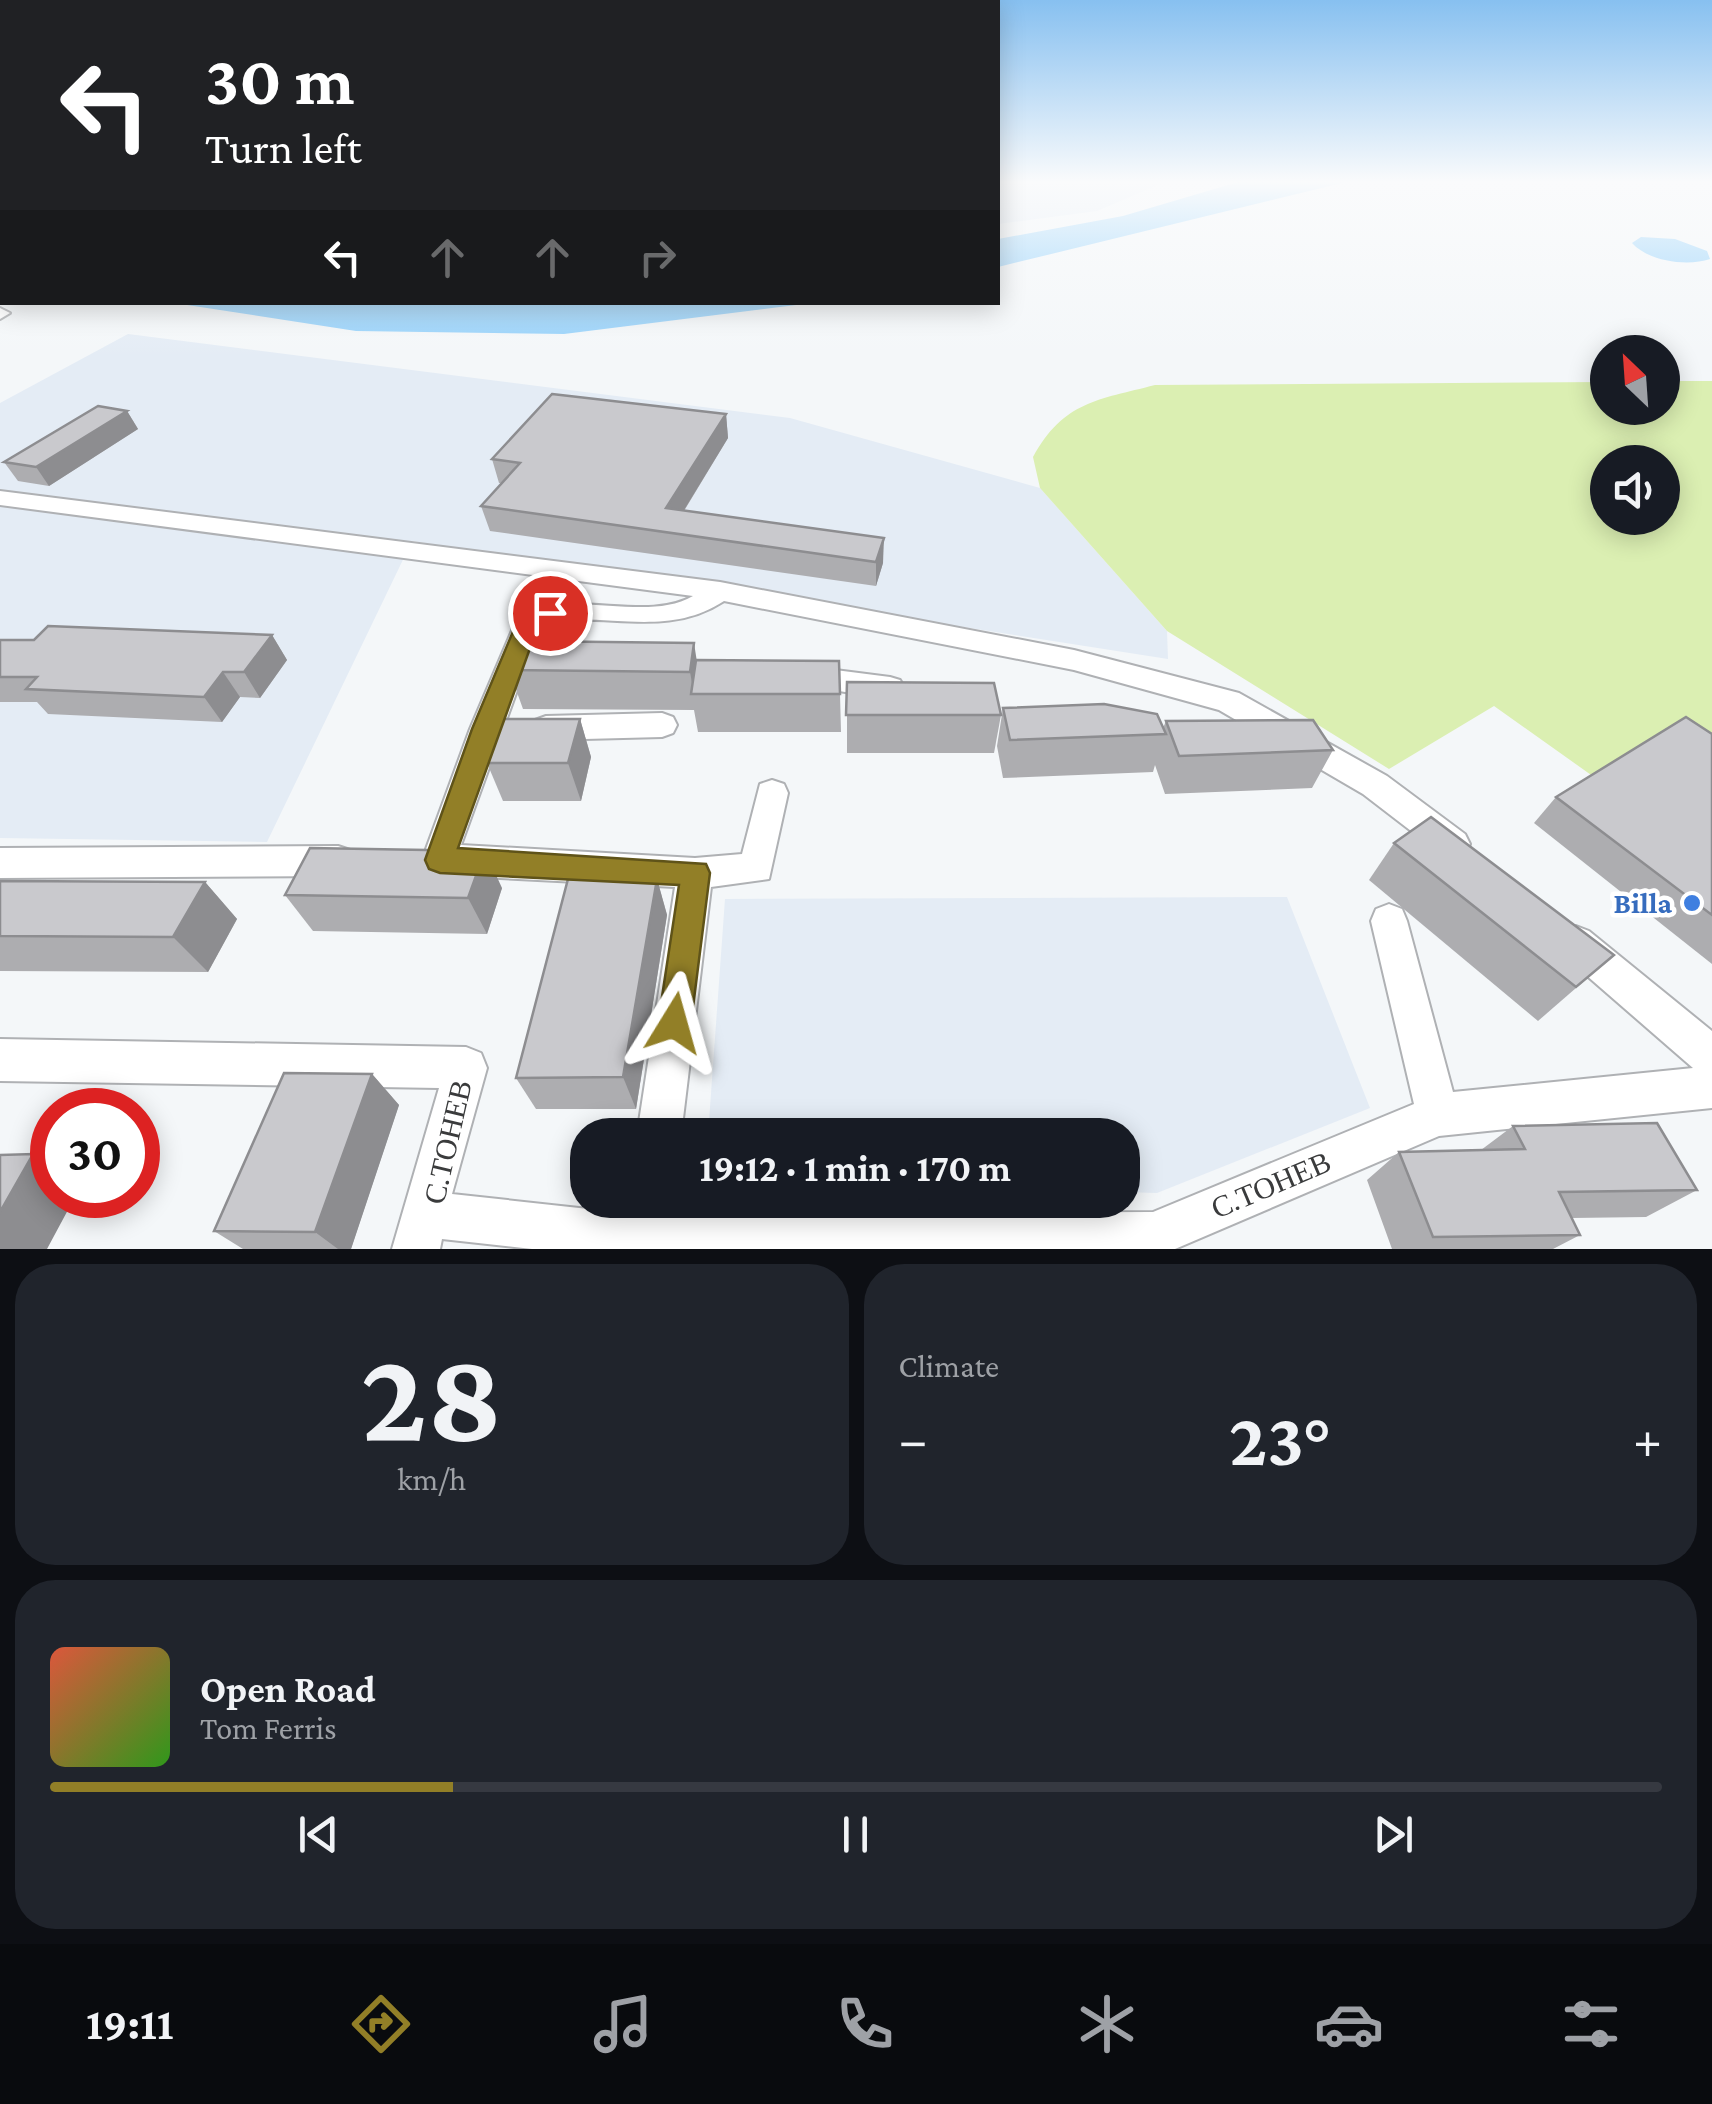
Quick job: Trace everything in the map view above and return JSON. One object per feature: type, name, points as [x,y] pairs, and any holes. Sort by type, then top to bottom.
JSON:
[{"type":"street","points":[[0,498],[720,591],[1112,670],[1228,700],[1374,785],[1476,863]]},
{"type":"street","points":[[440,860],[484,729],[528,622],[538,615],[674,615],[693,610],[720,591]]},
{"type":"street","points":[[510,665],[548,666]]},
{"type":"street","points":[[770,673],[921,694]]},
{"type":"street","points":[[484,729],[662,725]]},
{"type":"street","points":[[1241,743],[1296,742]]},
{"type":"street","points":[[0,864],[440,860],[695,873],[757,868],[772,793]]},
{"type":"street","points":[[661,1118],[695,873]]},
{"type":"street","points":[[1390,921],[1438,1115]]},
{"type":"street","points":[[1552,924],[1712,1057]]},
{"type":"street","name":"С.ТОНЕВ","points":[[0,1060],[466,1068],[420,1232],[647,1219],[1153,1234],[1438,1115],[1712,1087]]},
{"type":"shaded area","points":[[128,334],[790,418],[1040,488],[1167,631],[1168,659],[412,541],[267,842],[0,838],[0,403]]},
{"type":"shaded area","points":[[1287,897],[1370,1108],[1157,1193],[1140,1192],[1140,1118],[709,1118],[725,899]]},
{"type":"green space","points":[[1680,381],[1712,381],[1712,777],[1601,782],[1494,706],[1389,769],[1167,631],[1040,488],[1033,457],[1057,424],[1070,414],[1100,400],[1155,385],[1590,382],[1590,425],[1680,425]]},
{"type":"water","points":[[1000,240],[1107,240],[1000,267]]},
{"type":"water","points":[[1678,240],[1707,251],[1710,259],[1668,261],[1632,243]]},
{"type":"water","points":[[187,305],[796,305],[564,334],[356,331]]},
{"type":"building","points":[[552,394],[726,414],[666,508],[884,538],[876,562],[481,506],[520,463],[492,459]]},
{"type":"building","points":[[98,406],[127,411],[36,467],[4,462]]},
{"type":"building","points":[[48,626],[272,635],[244,672],[223,672],[204,697],[26,689],[37,677],[0,677],[0,640],[34,640]]},
{"type":"building","points":[[520,641],[694,643],[690,672],[509,670]]},
{"type":"building","points":[[696,660],[839,661],[840,694],[691,694]]},
{"type":"building","points":[[847,682],[994,683],[1001,715],[846,715]]},
{"type":"building","points":[[1104,704],[1157,714],[1166,734],[1010,740],[1003,708]]},
{"type":"building","points":[[1686,717],[1712,734],[1712,915],[1556,797]]},
{"type":"building","points":[[503,719],[580,719],[568,763],[487,763]]},
{"type":"building","points":[[1313,720],[1333,750],[1179,756],[1166,721]]},
{"type":"building","points":[[1431,817],[1614,955],[1576,987],[1394,843]]},
{"type":"building","points":[[310,848],[485,851],[468,898],[285,895]]},
{"type":"building","points":[[568,879],[657,879],[623,1077],[516,1078]]},
{"type":"building","points":[[0,881],[205,882],[173,937],[0,936]]},
{"type":"building","points":[[284,1073],[372,1074],[315,1232],[214,1231]]},
{"type":"building","points":[[1657,1123],[1697,1190],[1559,1192],[1580,1235],[1433,1237],[1399,1152],[1525,1149],[1513,1126]]},
{"type":"building","points":[[30,1154],[0,1212],[0,1155]]},
{"type":"place","name":"Billa","points":[[1692,903]]},
{"type":"route","points":[[550,613],[528,622],[484,729],[440,860],[695,873],[674,1023]]}]
